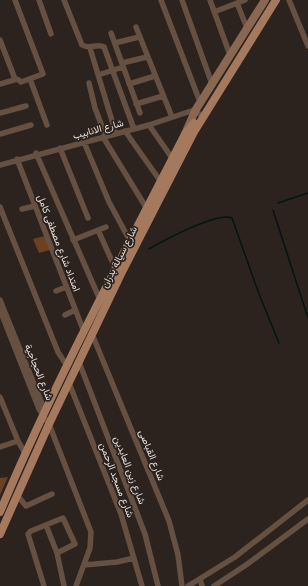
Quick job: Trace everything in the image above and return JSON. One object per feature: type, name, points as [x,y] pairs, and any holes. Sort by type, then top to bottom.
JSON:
[{"type":"main road","name":"شارع سيالة بدران","points":[[0,512],[43,413],[146,209],[156,198],[160,182],[172,158],[197,113],[271,0]]},
{"type":"main road","name":"شارع سيالة بدران","points":[[0,534],[49,424],[156,198],[194,132],[276,0]]},
{"type":"street","points":[[0,84],[15,79],[18,79],[21,82],[43,74],[15,0]]},
{"type":"street","points":[[39,0],[51,34]]},
{"type":"street","points":[[64,0],[80,41],[85,47],[90,48],[104,46],[134,129]]},
{"type":"street","points":[[161,0],[200,102]]},
{"type":"street","points":[[182,0],[212,84]]},
{"type":"street","points":[[210,0],[230,55]]},
{"type":"street","name":"شارع سيالة بدران","points":[[197,113],[200,102],[265,0]]},
{"type":"street","points":[[289,0],[308,46]]},
{"type":"street","points":[[214,12],[241,1],[247,28]]},
{"type":"street","points":[[136,27],[172,117]]},
{"type":"street","points":[[111,32],[140,112]]},
{"type":"street","points":[[115,43],[139,36]]},
{"type":"street","points":[[0,40],[15,79]]},
{"type":"street","points":[[90,48],[116,134]]},
{"type":"street","points":[[98,75],[147,57]]},
{"type":"street","points":[[129,84],[155,76]]},
{"type":"street","points":[[30,79],[47,125]]},
{"type":"street","points":[[89,82],[104,137],[146,209]]},
{"type":"street","points":[[136,104],[163,96]]},
{"type":"street","points":[[0,113],[26,106]]},
{"type":"street","name":"شارع الانابيب","points":[[1,163],[116,134],[172,117],[197,113]]},
{"type":"street","points":[[0,134],[32,125]]},
{"type":"street","points":[[149,125],[172,158]]},
{"type":"street","points":[[125,131],[160,182]]},
{"type":"street","points":[[84,142],[109,202],[130,241]]},
{"type":"street","points":[[60,148],[88,218]]},
{"type":"street","points":[[36,154],[100,300]]},
{"type":"street","name":"امتداد شارع مصطفى كامل","points":[[17,159],[84,332]]},
{"type":"street","points":[[22,210],[35,206]]},
{"type":"street","points":[[0,207],[58,352],[67,366]]},
{"type":"street","points":[[73,240],[106,227]]},
{"type":"street","points":[[98,230],[116,270]]},
{"type":"street","points":[[56,291],[66,287]]},
{"type":"street","name":"شارع الحجاجية","points":[[0,300],[1,309],[43,406],[43,413],[49,424],[91,532],[90,548],[76,586]]},
{"type":"street","points":[[65,315],[75,310]]},
{"type":"street","name":"شارع القباصى","points":[[92,334],[169,521],[178,555],[182,586]]},
{"type":"street","name":"شارع زين العابدين","points":[[79,362],[145,534],[158,586]]},
{"type":"street","name":"شارع مسجد الرحمن","points":[[69,383],[121,514],[142,586]]},
{"type":"street","points":[[0,397],[18,441],[25,453]]},
{"type":"street","points":[[0,447],[18,441]]},
{"type":"street","points":[[17,495],[26,506],[52,494]]},
{"type":"street","points":[[188,586],[235,557],[308,500]]},
{"type":"street","points":[[44,586],[28,534],[46,525],[64,519],[74,543],[73,546],[57,553]]},
{"type":"street","points":[[214,586],[246,565],[308,519]]},
{"type":"street","points":[[46,525],[57,553],[64,586]]},
{"type":"street","points":[[84,565],[112,563],[134,558]]},
{"type":"street","points":[[200,579],[202,586]]},
{"type":"shaded area","points":[[45,236],[50,250],[39,253],[33,239]]},
{"type":"shaded area","points":[[8,477],[0,495],[0,478]]},
{"type":"waterway","points":[[278,203],[308,193]]},
{"type":"waterway","points":[[273,210],[308,318]]},
{"type":"waterway","points":[[149,249],[203,223],[225,217],[232,218],[259,294],[279,343]]}]
